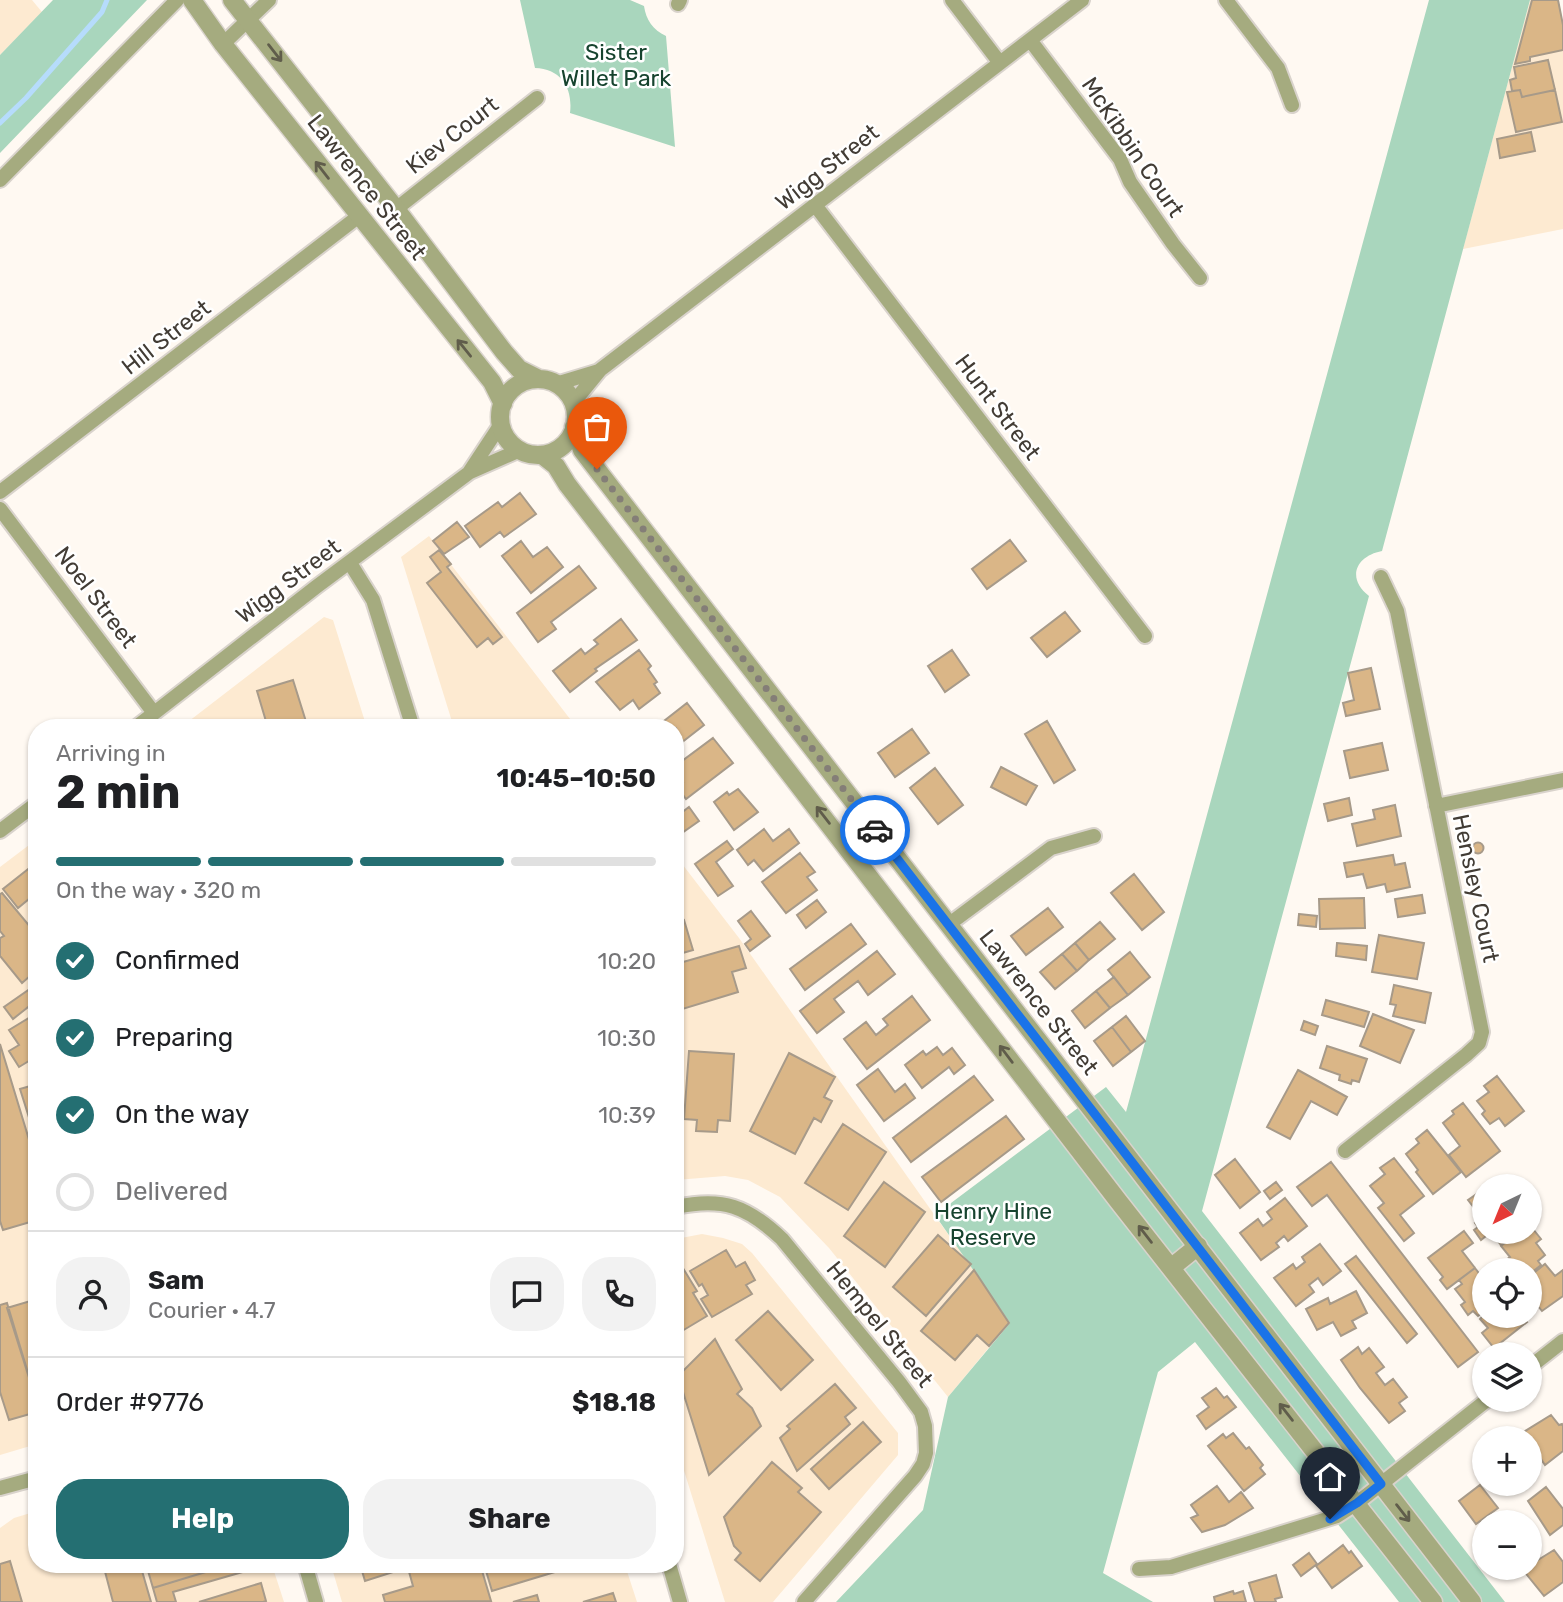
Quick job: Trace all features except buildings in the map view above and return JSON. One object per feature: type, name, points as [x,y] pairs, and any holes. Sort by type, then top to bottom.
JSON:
[{"type":"street","points":[[0,180],[177,0]]},
{"type":"street","name":"Lawrence Street","points":[[192,0],[223,44],[492,382],[503,404]]},
{"type":"street","name":"Lawrence Street","points":[[232,0],[504,352],[519,369],[548,382]]},
{"type":"street","points":[[223,44],[269,0]]},
{"type":"street","points":[[952,0],[1000,63]]},
{"type":"street","name":"Wigg Street","points":[[573,403],[600,370],[1082,0]]},
{"type":"street","points":[[1227,0],[1278,68],[1292,105]]},
{"type":"street","name":"McKibbin Court","points":[[1030,40],[1120,159],[1130,182],[1200,278]]},
{"type":"street","name":"Kiev Court","points":[[396,209],[537,98]]},
{"type":"street","name":"Hunt Street","points":[[815,205],[1145,636]]},
{"type":"street","name":"Hill Street","points":[[0,492],[359,216]]},
{"type":"street","name":"Wigg Street","points":[[548,382],[600,370]]},
{"type":"street","points":[[541,455],[562,446],[574,428],[573,403],[566,392],[548,382],[517,386],[503,404],[501,424],[511,444],[520,450],[541,455],[556,466],[567,484],[1433,1602]]},
{"type":"street","name":"Wigg Street","points":[[470,472],[501,424]]},
{"type":"street","name":"Lawrence Street","points":[[574,428],[582,450],[1472,1602]]},
{"type":"street","name":"Wigg Street","points":[[146,719],[470,472],[520,450]]},
{"type":"street","name":"Noel Street","points":[[0,509],[154,713]]},
{"type":"street","points":[[350,563],[373,600],[410,719]]},
{"type":"street","name":"Hensley Court","points":[[1345,1151],[1466,1055],[1481,1038],[1481,1023],[1397,611],[1381,578]]},
{"type":"street","points":[[731,696],[756,676]]},
{"type":"street","points":[[1436,806],[1563,780]]},
{"type":"street","points":[[0,831],[28,810]]},
{"type":"street","points":[[923,944],[1051,848],[1094,836]]},
{"type":"street","name":"Hempel Street","points":[[684,1206],[708,1201],[734,1206],[746,1210],[766,1224],[899,1382],[920,1412],[926,1440],[923,1464],[804,1602]]},
{"type":"street","points":[[1172,1267],[1198,1246]]},
{"type":"street","points":[[1542,1358],[1563,1341]]},
{"type":"street","points":[[1139,1569],[1171,1567],[1227,1552],[1337,1516],[1472,1412]]},
{"type":"street","points":[[0,1489],[28,1481]]},
{"type":"street","points":[[308,1573],[316,1602]]},
{"type":"street","points":[[672,1573],[680,1602]]},
{"type":"shaded area","points":[[0,0],[32,0],[42,12],[0,55]]},
{"type":"shaded area","points":[[1530,0],[1557,0],[1563,28],[1563,229],[1463,249]]},
{"type":"shaded area","points":[[429,536],[570,719],[451,719],[401,557]]},
{"type":"shaded area","points":[[324,617],[333,620],[364,719],[192,719]]},
{"type":"shaded area","points":[[28,846],[28,1447],[0,1455],[0,867]]},
{"type":"shaded area","points":[[684,866],[739,938],[1010,1322],[948,1397],[829,1248],[780,1197],[748,1180],[725,1176],[684,1179]]},
{"type":"shaded area","points":[[702,1234],[723,1238],[742,1244],[752,1253],[898,1433],[898,1455],[773,1602],[725,1602],[684,1471],[684,1237]]},
{"type":"shaded area","points":[[28,1514],[28,1573],[275,1573],[284,1602],[0,1602],[0,1528],[14,1518]]},
{"type":"shaded area","points":[[333,1573],[628,1573],[637,1602],[342,1602]]},
{"type":"green space","points":[[53,0],[147,0],[0,153],[0,55]]},
{"type":"green space","name":"Sister Willet Park","points":[[520,0],[630,0],[644,6],[651,24],[666,36],[675,147],[570,113],[570,96],[564,82],[552,72],[535,68]]},
{"type":"green space","name":"Henry Hine Reserve","points":[[1429,0],[1530,0],[1382,551],[1366,558],[1357,569],[1358,582],[1369,596],[1202,1211],[1472,1559],[1472,1580],[1488,1580],[1505,1602],[1399,1602],[1195,1342],[1158,1372],[1103,1573],[1153,1602],[836,1602],[923,1510],[948,1397],[1010,1323],[935,1215],[1106,1087],[1126,1112]]},
{"type":"waterway","points":[[0,123],[26,98],[102,12],[107,0]]},
{"type":"way so far","points":[[597,469],[875,830]]},
{"type":"route","points":[[875,830],[1381,1484],[1330,1519]]}]
